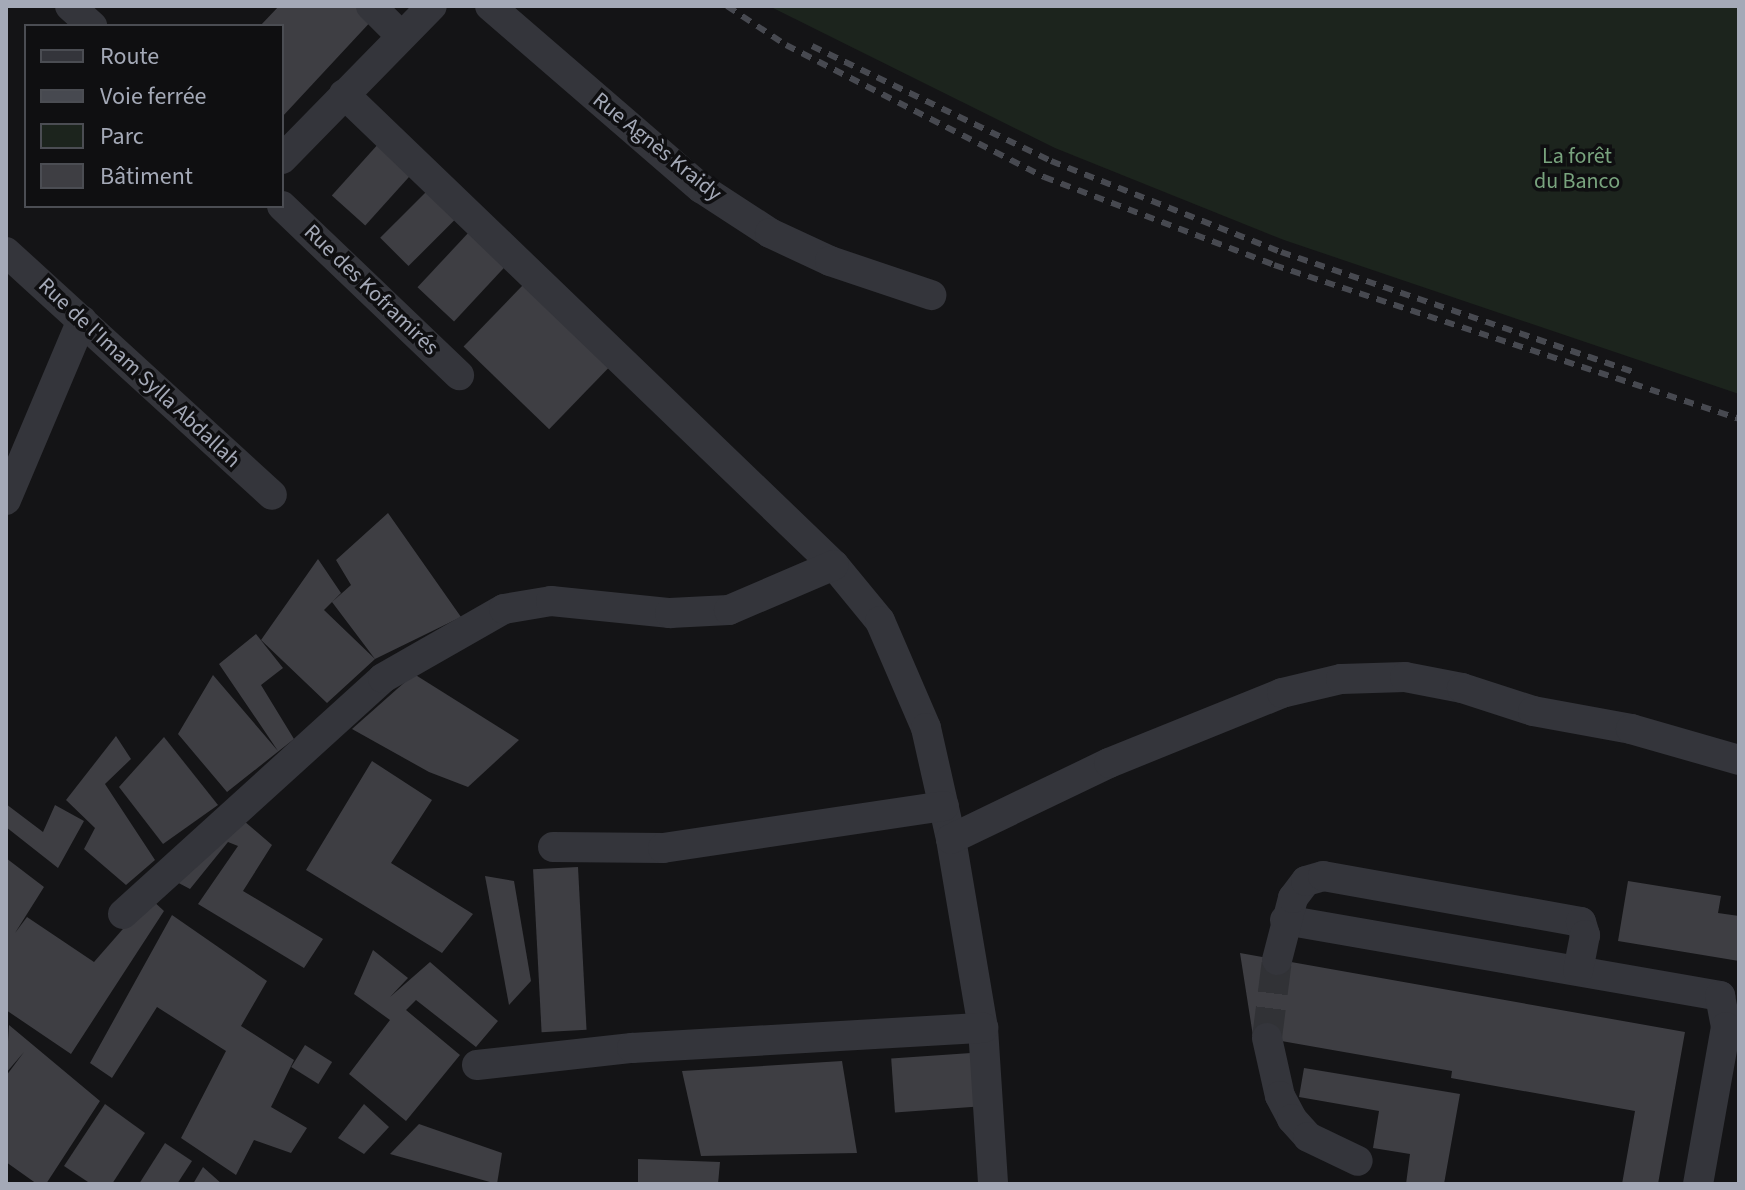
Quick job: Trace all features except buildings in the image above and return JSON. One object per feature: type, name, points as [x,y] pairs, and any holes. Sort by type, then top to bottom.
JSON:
[{"type":"street","points":[[70,6],[90,24]]},
{"type":"street","points":[[371,6],[401,36]]},
{"type":"street","points":[[284,157],[432,6]]},
{"type":"street","name":"Rue Agnès Kraidy","points":[[490,6],[701,188],[758,226],[830,261],[931,295]]},
{"type":"street","points":[[344,94],[834,565],[880,621],[926,728],[951,839],[983,1028],[993,1184]]},
{"type":"street","name":"Rue des Koframirés","points":[[284,208],[459,375]]},
{"type":"street","name":"Rue de l'Imam Sylla Abdallah","points":[[6,252],[272,495]]},
{"type":"street","points":[[6,500],[82,320]]},
{"type":"street","points":[[123,914],[383,678],[504,609],[551,601],[670,613],[729,610],[834,565]]},
{"type":"street","points":[[951,839],[1109,763],[1282,693],[1341,679],[1405,677],[1462,688],[1533,711],[1631,729],[1739,760]]},
{"type":"street","points":[[553,847],[663,848],[768,837],[944,806]]},
{"type":"street","points":[[1277,960],[1285,920],[1306,881],[1323,876],[1581,922],[1585,935],[1578,970]]},
{"type":"street","points":[[1285,920],[1720,996],[1726,1027],[1698,1184]]},
{"type":"street","points":[[477,1065],[632,1048],[983,1028]]},
{"type":"street","points":[[1267,1038],[1280,1096],[1292,1119],[1308,1137],[1358,1161]]},
{"type":"green space","name":"La forêt du Banco","points":[[769,6],[1739,6],[1739,394],[1284,240],[1055,148]]},
{"type":"tunnel","points":[[1267,1038],[1277,960]]},
{"type":"railway","points":[[727,6],[786,45],[1044,177],[1274,265],[1739,419]]},
{"type":"railway","points":[[812,46],[1051,161],[1281,252],[1637,373]]}]
